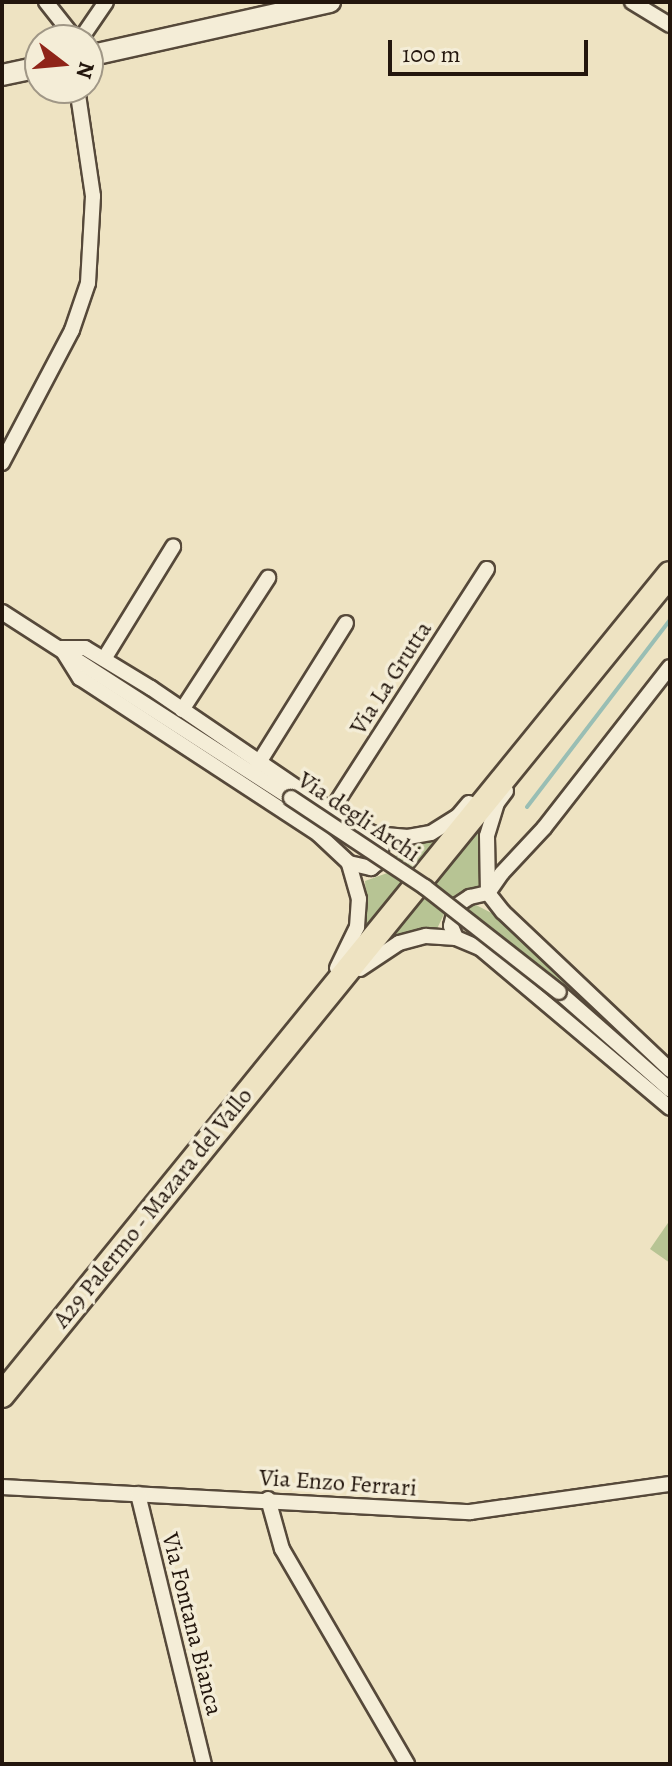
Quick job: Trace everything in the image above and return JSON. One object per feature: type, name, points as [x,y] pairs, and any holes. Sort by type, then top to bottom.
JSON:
[{"type":"main road","points":[[104,52],[330,2]]},
{"type":"main road","points":[[2,75],[24,70]]},
{"type":"main road","name":"A29 Palermo - Mazara del Vallo","points":[[2,1395],[670,574]]},
{"type":"street","points":[[46,2],[65,24]]},
{"type":"street","points":[[90,24],[106,2]]},
{"type":"street","points":[[632,2],[670,25]]},
{"type":"street","points":[[2,463],[72,330],[88,283],[93,196],[79,104]]},
{"type":"street","points":[[104,659],[173,547]]},
{"type":"street","name":"Via La Grutta","points":[[331,811],[487,569]]},
{"type":"street","points":[[182,710],[268,578]]},
{"type":"street","name":"Via degli Archi","points":[[2,612],[425,887],[559,992],[670,1090]]},
{"type":"street","points":[[258,764],[346,623]]},
{"type":"street","points":[[61,648],[85,648],[104,659],[258,764],[331,811],[374,834],[408,837],[444,826],[458,816],[511,751],[555,713]]},
{"type":"street","points":[[61,648],[80,678],[305,826],[349,863],[371,868],[379,862],[382,845],[374,834]]},
{"type":"street","points":[[456,938],[451,926],[456,906],[470,897],[488,893],[502,873],[544,828],[670,667]]},
{"type":"street","points":[[555,713],[526,764],[497,803],[487,836],[488,893],[523,932],[670,1070]]},
{"type":"street","points":[[305,1021],[348,950],[357,927],[359,899],[349,863]]},
{"type":"street","points":[[305,1021],[383,952],[426,936],[456,938],[480,948],[496,960],[670,1108]]},
{"type":"street","name":"Via Enzo Ferrari","points":[[8,1488],[268,1499],[470,1512],[670,1484]]},
{"type":"street","points":[[2,1500],[8,1488]]},
{"type":"street","name":"Via Fontana Bianca","points":[[138,1494],[204,1764]]},
{"type":"street","points":[[268,1499],[282,1549],[407,1764]]},
{"type":"green space","points":[[484,817],[482,887],[461,891],[452,897],[436,931],[384,944]]},
{"type":"green space","points":[[449,827],[362,935],[367,913],[365,881],[390,872],[395,864],[399,842]]},
{"type":"green space","points":[[476,905],[505,920],[635,1043],[621,1062],[463,929],[460,921],[470,907]]},
{"type":"green space","points":[[670,1220],[670,1263],[650,1249]]},
{"type":"waterway","points":[[527,807],[670,620]]}]
